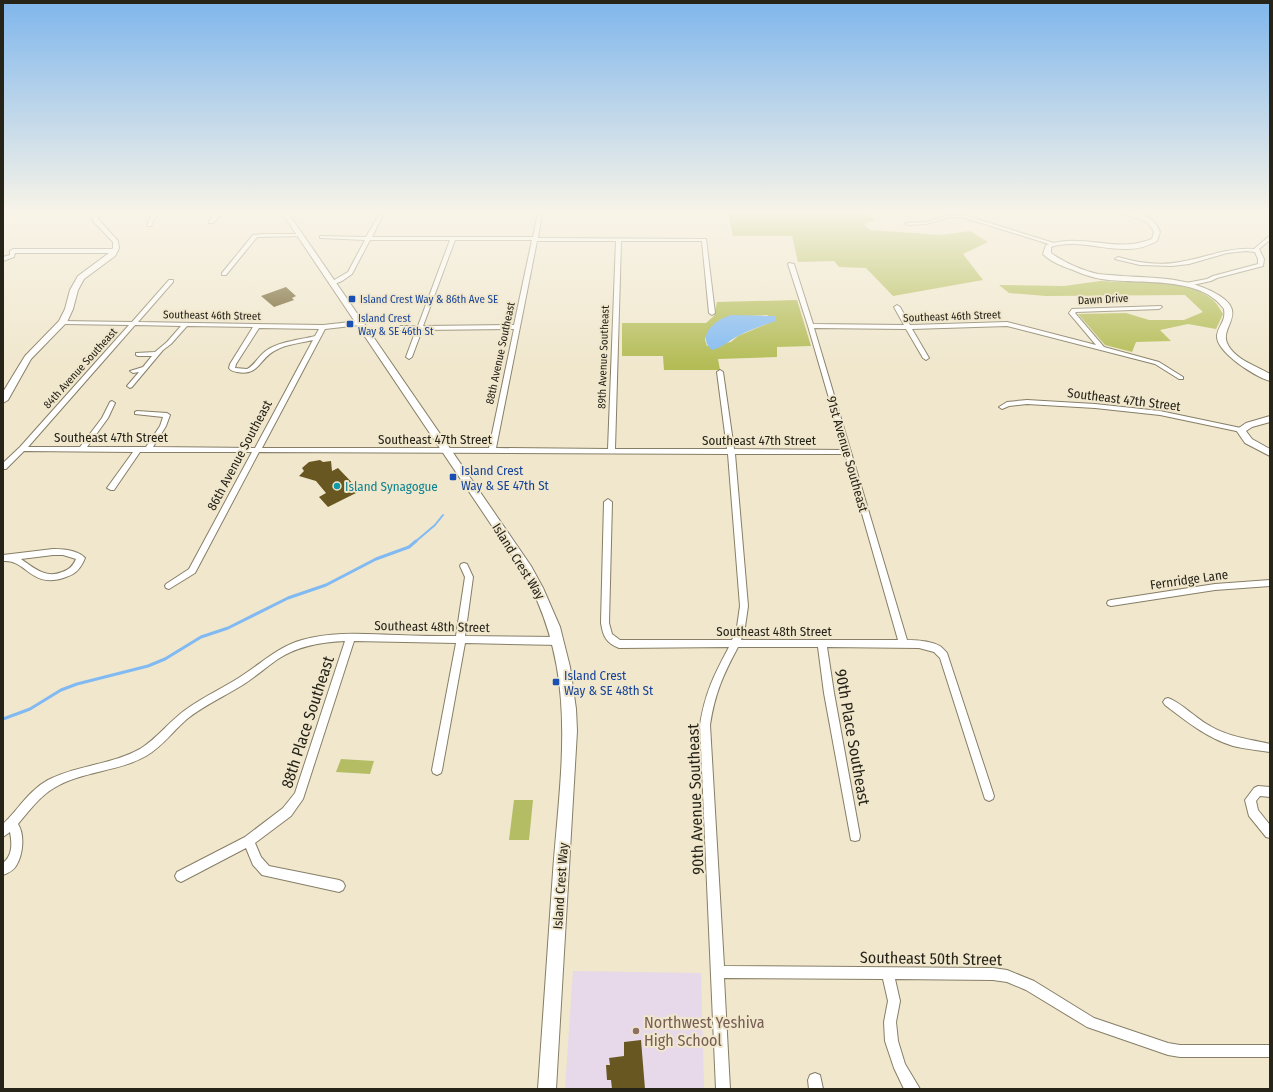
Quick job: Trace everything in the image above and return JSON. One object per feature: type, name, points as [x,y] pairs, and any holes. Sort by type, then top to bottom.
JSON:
[{"type":"street","points":[[3,400],[28,358],[63,322],[69,309],[76,284],[87,272],[97,264]]},
{"type":"street","points":[[224,274],[232,264]]},
{"type":"street","name":"Island Crest Way","points":[[319,264],[532,578],[546,604],[559,641],[568,688],[570,731],[547,1089]]},
{"type":"street","points":[[332,283],[340,280],[350,273],[355,264]]},
{"type":"street","points":[[409,357],[443,264]]},
{"type":"street","name":"88th Avenue Southeast","points":[[492,451],[530,264]]},
{"type":"street","name":"89th Avenue Southeast","points":[[611,452],[618,264]]},
{"type":"street","points":[[707,264],[712,313]]},
{"type":"street","name":"91st Avenue Southeast","points":[[791,264],[811,326],[904,644]]},
{"type":"street","points":[[1062,264],[1090,274],[1106,277],[1188,284],[1209,280],[1262,264]]},
{"type":"street","points":[[1132,264],[1178,264]]},
{"type":"street","name":"84th Avenue Southeast","points":[[3,467],[22,449],[171,280]]},
{"type":"street","points":[[1188,284],[1210,293],[1224,303],[1230,314],[1221,332],[1223,343],[1237,358],[1270,378]]},
{"type":"street","points":[[897,307],[907,325],[910,327],[926,358]]},
{"type":"street","name":"Dawn Drive","points":[[1102,348],[1072,313],[1074,310],[1159,307]]},
{"type":"street","name":"Southeast 46th Street","points":[[63,322],[323,327],[360,323]]},
{"type":"street","points":[[130,386],[156,354],[169,343],[186,324]]},
{"type":"street","name":"Southeast 46th Street","points":[[811,326],[910,327],[1007,324],[1157,363],[1181,378]]},
{"type":"street","points":[[256,326],[232,368],[249,371],[257,367],[266,353],[273,348],[318,337]]},
{"type":"street","name":"86th Avenue Southeast","points":[[169,586],[192,571],[323,327]]},
{"type":"street","points":[[398,328],[518,327]]},
{"type":"street","points":[[138,354],[156,354]]},
{"type":"street","points":[[134,371],[146,368]]},
{"type":"street","name":"90th Avenue Southeast","points":[[720,372],[731,452],[744,606],[743,622],[736,644],[716,682],[707,710],[705,725],[723,1089]]},
{"type":"street","name":"Southeast 47th Street","points":[[1002,407],[1008,404],[1027,402],[1095,406],[1160,413],[1241,430]]},
{"type":"street","points":[[82,449],[105,418],[112,403]]},
{"type":"street","points":[[137,413],[167,415],[163,426],[148,449]]},
{"type":"street","points":[[1270,419],[1249,425],[1241,430],[1242,434],[1251,443],[1270,453]]},
{"type":"street","name":"Southeast 47th Street","points":[[22,449],[447,452],[848,452]]},
{"type":"street","points":[[111,488],[138,449]]},
{"type":"street","name":"Southeast 48th Street","points":[[608,502],[605,623],[607,635],[611,641],[619,644],[919,644],[937,649],[944,656],[989,796]]},
{"type":"street","points":[[3,558],[13,558],[32,554],[55,553],[74,554],[81,558],[79,566],[70,573],[48,579],[37,574],[13,558]]},
{"type":"street","points":[[437,770],[461,640],[460,633],[469,577],[464,566]]},
{"type":"street","name":"Fernridge Lane","points":[[1111,603],[1215,587],[1270,583]]},
{"type":"street","name":"Southeast 48th Street","points":[[7,829],[31,800],[50,785],[69,777],[118,763],[142,753],[159,741],[178,721],[195,708],[223,693],[246,678],[270,658],[305,642],[350,638],[559,641]]},
{"type":"street","name":"88th Place Southeast","points":[[248,841],[287,812],[298,796],[350,638]]},
{"type":"street","name":"90th Place Southeast","points":[[822,643],[829,692],[855,836]]},
{"type":"street","points":[[1168,702],[1191,720],[1214,734],[1233,741],[1270,748]]},
{"type":"street","points":[[1269,792],[1258,791],[1250,800],[1253,812],[1270,833]]},
{"type":"street","points":[[3,869],[13,861],[18,840],[15,828],[7,829]]},
{"type":"street","points":[[181,876],[248,841],[257,861],[266,871],[339,886]]},
{"type":"street","name":"Southeast 50th Street","points":[[718,972],[993,974],[1007,976],[1030,985],[1091,1023],[1168,1049],[1180,1051],[1270,1051]]},
{"type":"street","points":[[887,974],[894,1002],[890,1027],[892,1042],[900,1070],[907,1083],[913,1089]]},
{"type":"shaded area","name":"Northwest Yeshiva High School","points":[[573,971],[701,973],[704,1089],[565,1089]]},
{"type":"green space","points":[[836,264],[971,264],[983,280],[893,296],[866,268],[839,267]]},
{"type":"green space","points":[[1100,281],[1158,282],[1187,287],[1212,299],[1223,314],[1216,329],[1188,324],[1160,330],[1171,341],[1136,342],[1132,352],[1105,345],[1078,314],[1126,313],[1149,320],[1184,320],[1203,312],[1185,295],[1046,296],[1009,293],[999,285],[1064,286]]},
{"type":"green space","points":[[797,300],[811,346],[777,347],[777,357],[718,359],[720,370],[664,370],[663,356],[622,356],[622,323],[706,323],[714,316],[717,302]],"holes":[[[767,315],[776,320],[738,336],[731,342],[707,346],[705,340],[706,336],[746,316]]]},
{"type":"green space","points":[[341,759],[374,761],[370,774],[336,772]]},
{"type":"green space","points":[[514,800],[533,800],[529,840],[509,840]]},
{"type":"water","points":[[732,315],[776,316],[776,321],[744,333],[712,350],[707,345],[706,339],[710,328],[720,320]]},
{"type":"building","points":[[286,287],[296,296],[292,298],[294,300],[274,307],[261,296]]},
{"type":"building","name":"Island Synagogue","points":[[320,460],[323,462],[331,461],[332,471],[338,468],[360,491],[328,507],[319,497],[326,493],[316,481],[299,476],[304,471],[302,468],[309,462]]},
{"type":"building","name":"Northwest Yeshiva High School","points":[[641,1040],[645,1089],[612,1089],[611,1080],[607,1080],[606,1065],[610,1065],[609,1058],[624,1056],[624,1042]]},
{"type":"waterway","points":[[415,542],[435,525],[443,515]]},
{"type":"waterway","points":[[3,719],[30,709],[61,690],[77,684],[148,666],[165,659],[201,637],[228,628],[288,598],[326,585],[376,559],[409,547],[416,541]]},
{"type":"place","name":"Island Crest Way & 86th Ave SE","points":[[352,299]]},
{"type":"place","name":"Island Crest Way & SE 46th St","points":[[350,324]]},
{"type":"place","name":"Island Crest Way & SE 47th St","points":[[453,477]]},
{"type":"place","name":"Island Synagogue","points":[[337,486]]},
{"type":"place","name":"Island Crest Way & SE 48th St","points":[[556,682]]},
{"type":"place","name":"Northwest Yeshiva High School","points":[[636,1031]]}]
